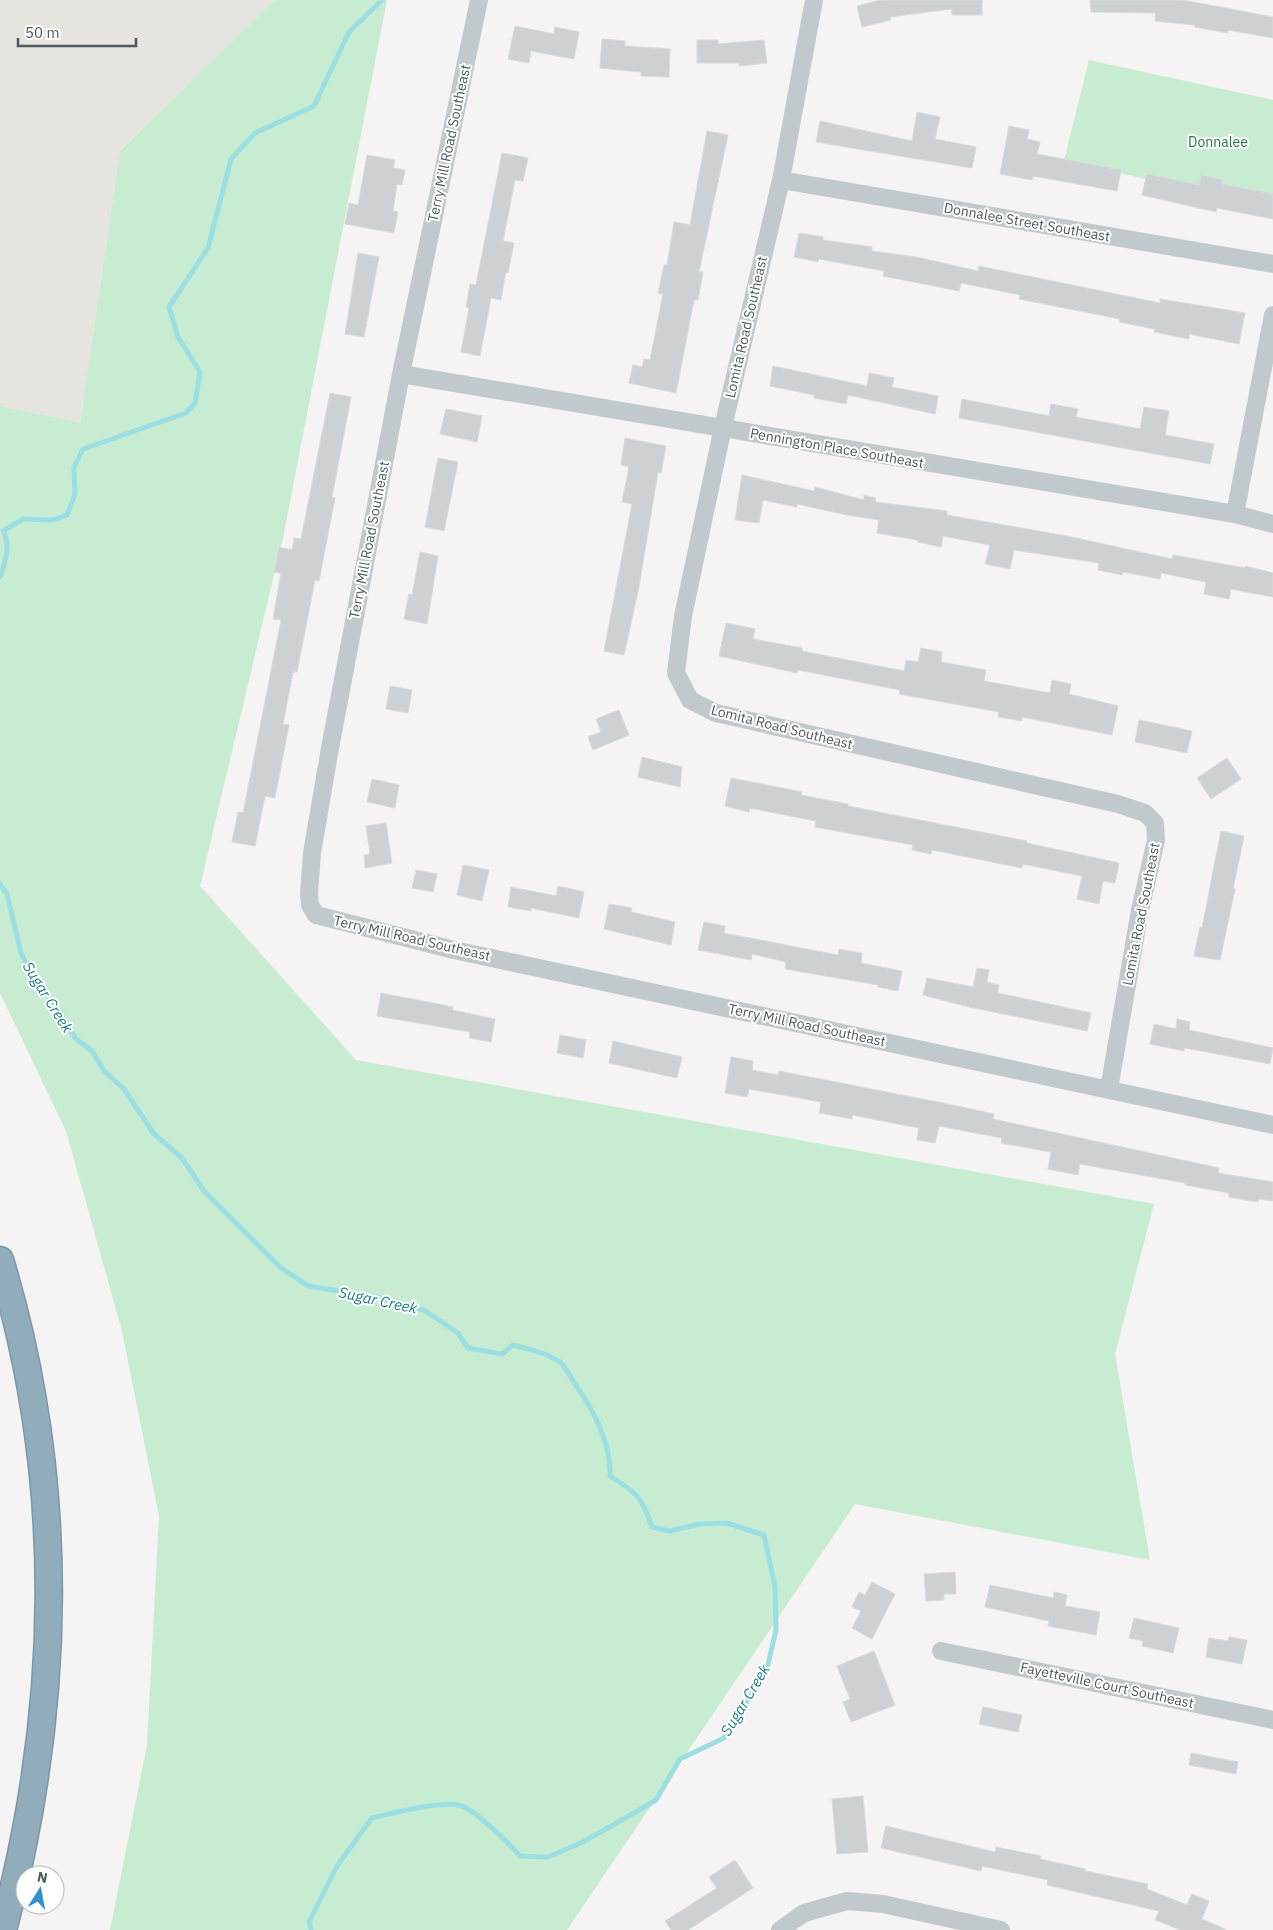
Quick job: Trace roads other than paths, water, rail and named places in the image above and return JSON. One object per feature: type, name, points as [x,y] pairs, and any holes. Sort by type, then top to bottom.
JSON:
[{"type":"highway","points":[[0,1260],[22,1339],[36,1414],[45,1482],[49,1550],[47,1681],[38,1764],[17,1877],[3,1930]]},
{"type":"street","name":"Terry Mill Road Southeast","points":[[479,0],[401,374],[330,748],[312,853],[309,892],[310,905],[316,915],[454,950],[1273,1125]]},
{"type":"street","name":"Lomita Road Southeast","points":[[812,2],[781,180],[723,427],[683,616],[676,673],[690,700],[716,713],[1118,804],[1145,813],[1155,823],[1156,840],[1140,910],[1109,1089]]},
{"type":"street","name":"Donnalee Street Southeast","points":[[781,180],[1273,264]]},
{"type":"street","points":[[1235,514],[1273,315]]},
{"type":"street","name":"Pennington Place Southeast","points":[[401,374],[723,427],[980,473],[1235,514],[1273,524]]},
{"type":"street","name":"Fayetteville Court Southeast","points":[[941,1651],[1273,1720]]},
{"type":"street","points":[[780,1930],[804,1913],[847,1901],[883,1904],[1001,1930]]},
{"type":"waterway","points":[[0,577],[7,548],[3,531],[23,519],[53,520],[67,515],[75,494],[74,467],[83,449],[186,413],[195,403],[200,372],[178,337],[169,307],[208,248],[231,159],[255,133],[314,106],[349,32],[382,0]]},
{"type":"waterway","name":"Sugar Creek","points":[[0,884],[7,894],[21,953],[31,973],[60,1012],[75,1038],[92,1051],[104,1071],[124,1089],[154,1134],[182,1158],[204,1191],[280,1267],[308,1286],[376,1297],[424,1310],[458,1333],[468,1348],[502,1354],[513,1345],[555,1359],[565,1368],[594,1414],[604,1438],[610,1463],[610,1476],[633,1492],[645,1509],[652,1527],[670,1531],[699,1524],[727,1523],[764,1535],[775,1587],[776,1630],[767,1669],[724,1738],[680,1759],[656,1800],[581,1843],[548,1857],[520,1856],[482,1819],[459,1805],[428,1806],[372,1818],[337,1866],[309,1922],[311,1930]]},
{"type":"park label","name":"Donnalee","points":[[1218,142]]}]
